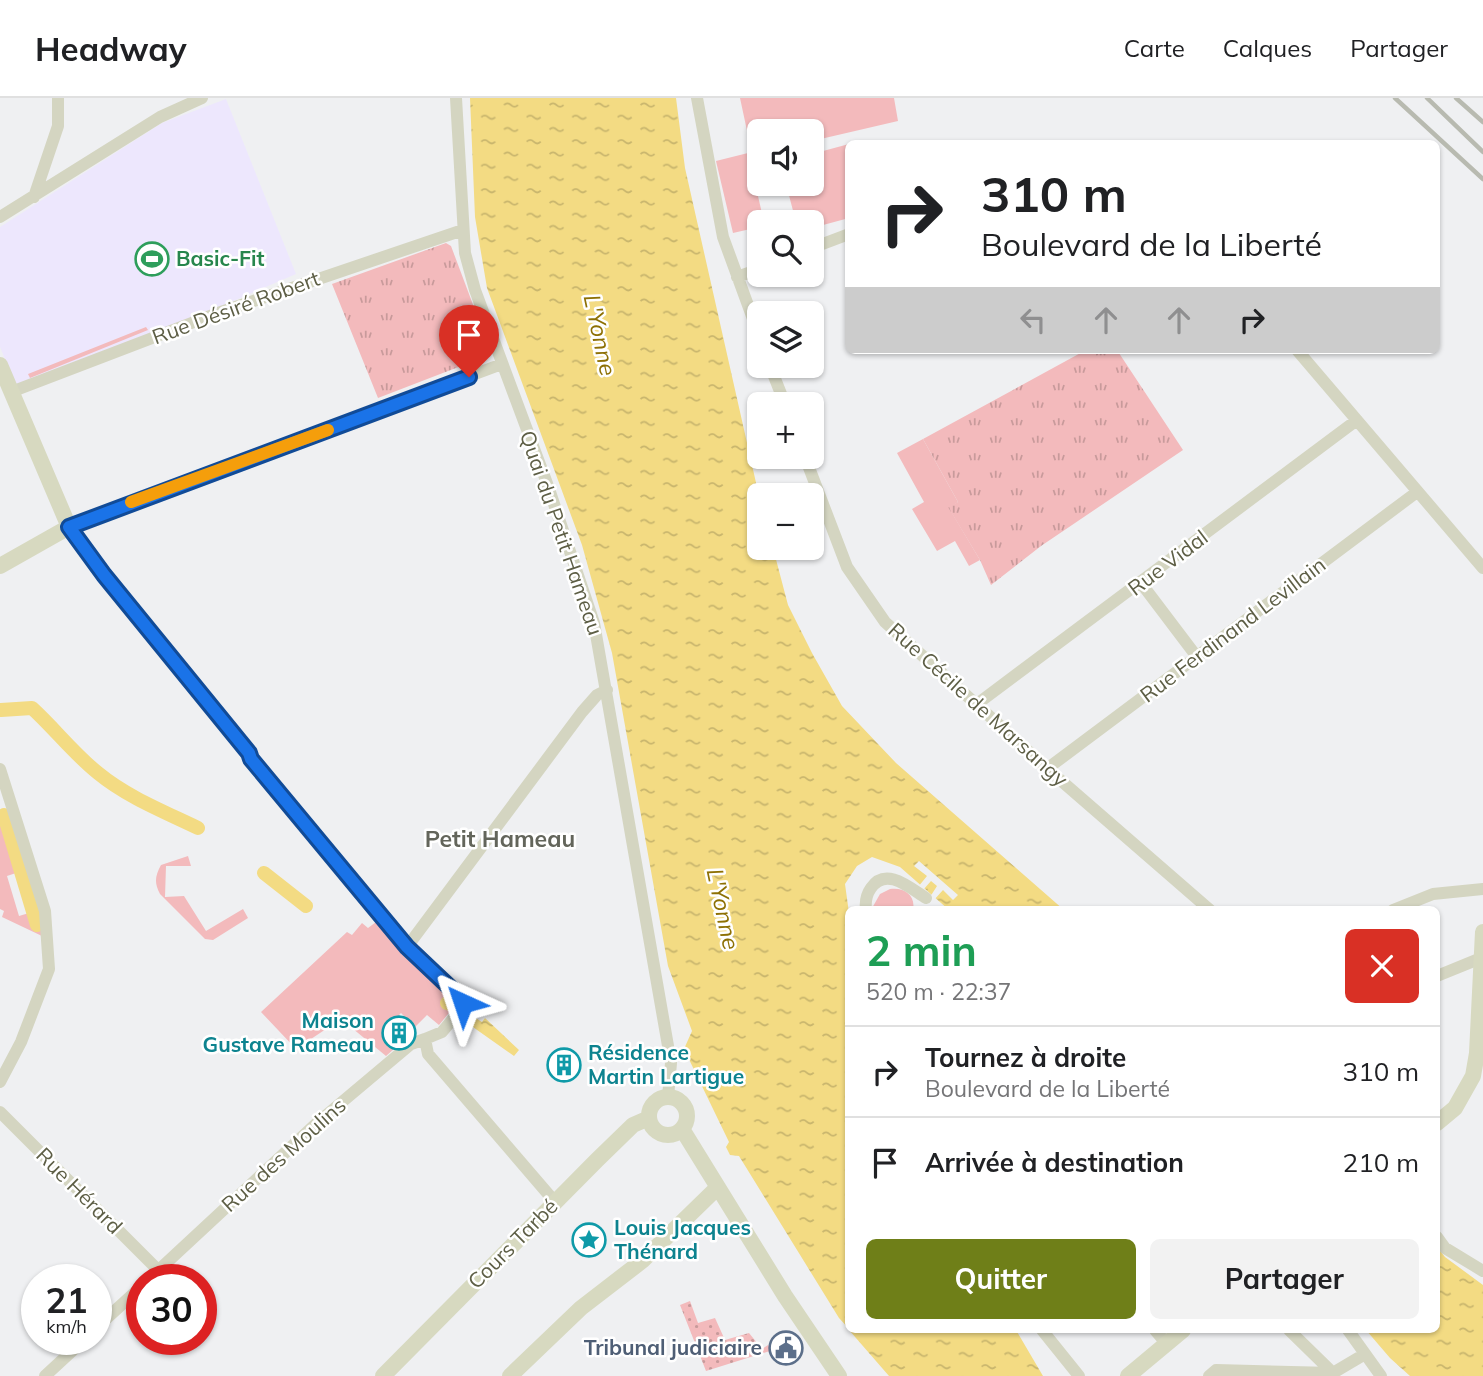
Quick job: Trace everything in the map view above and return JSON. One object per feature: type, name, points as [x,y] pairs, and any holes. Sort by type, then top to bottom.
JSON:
[{"type":"main road","points":[[0,365],[69,527],[0,566]]},
{"type":"main road","points":[[1455,1108],[1469,1085],[1480,1055],[1483,932]]},
{"type":"main road","points":[[1440,1120],[1483,1083]]},
{"type":"main road","points":[[668,1097],[680,1101],[686,1112],[682,1129],[671,1135],[654,1130],[649,1118],[652,1105],[668,1097]]},
{"type":"main road","name":"Cours Tarbé","points":[[383,1376],[633,1125],[649,1118]]},
{"type":"main road","points":[[682,1129],[785,1296],[839,1376]]},
{"type":"main road","points":[[510,1376],[581,1308],[642,1261],[718,1187]]},
{"type":"main road","points":[[1128,1376],[1180,1333]]},
{"type":"street","points":[[34,197],[58,126],[58,98]]},
{"type":"street","points":[[0,217],[160,117],[202,98]]},
{"type":"street","name":"Quai du Petit Hameau","points":[[456,98],[465,253],[475,290],[548,486],[594,623],[671,1063],[668,1097]]},
{"type":"street","points":[[697,98],[723,237],[747,304]]},
{"type":"street","name":"Rue Désiré Robert","points":[[11,392],[215,314],[463,230]]},
{"type":"street","points":[[824,243],[845,236]]},
{"type":"street","points":[[737,277],[747,273]]},
{"type":"street","points":[[1300,354],[1483,568]]},
{"type":"street","points":[[502,364],[69,527],[104,575],[249,753],[251,759],[407,947],[582,712],[597,695],[607,690]]},
{"type":"street","name":"Rue Vidal","points":[[977,704],[1357,420]]},
{"type":"street","name":"Rue Cécile de Marsangy","points":[[810,469],[847,567],[885,622],[1205,906]]},
{"type":"street","name":"Rue Ferdinand Levillain","points":[[1048,768],[1418,492]]},
{"type":"street","points":[[1141,583],[1197,657]]},
{"type":"street","points":[[0,769],[45,911],[49,969],[21,1042],[0,1082]]},
{"type":"street","points":[[866,906],[867,894],[876,881],[883,878],[897,879],[926,898]]},
{"type":"street","points":[[1403,906],[1433,894],[1483,890]]},
{"type":"street","name":"Rue des Moulins","points":[[166,1264],[317,1123],[411,1044],[442,1032],[460,1011],[462,999],[407,947]]},
{"type":"street","points":[[1440,975],[1481,958]]},
{"type":"street","points":[[425,1039],[428,1054],[555,1202]]},
{"type":"street","name":"Rue Hérard","points":[[0,1112],[144,1264]]},
{"type":"street","points":[[1440,1241],[1445,1248],[1483,1271]]},
{"type":"street","points":[[112,1313],[126,1301]]},
{"type":"street","points":[[1044,1333],[1079,1376]]},
{"type":"street","points":[[1158,1333],[1167,1344]]},
{"type":"street","points":[[1292,1333],[1333,1373]]},
{"type":"street","points":[[1350,1333],[1381,1376]]},
{"type":"street","points":[[1209,1376],[1216,1370],[1333,1373],[1365,1354]]},
{"type":"street","points":[[45,1376],[68,1355]]},
{"type":"shaded area","points":[[226,99],[296,274],[19,393],[0,347],[0,227],[162,123]]},
{"type":"green space","points":[[740,98],[894,98],[898,121],[824,138],[824,119],[747,119],[747,131]]},
{"type":"green space","points":[[845,145],[845,219],[824,225],[824,210],[793,210],[789,196],[824,196],[824,151]]},
{"type":"green space","points":[[747,153],[747,196],[758,196],[761,210],[747,210],[747,230],[733,233],[716,161]]},
{"type":"green space","points":[[446,243],[451,246],[490,350],[487,356],[378,398],[332,284]]},
{"type":"green space","points":[[146,327],[148,330],[30,378],[28,374]]},
{"type":"green space","points":[[1079,354],[1120,354],[1183,450],[1041,546],[991,585],[980,560],[948,507],[958,502],[923,439]]},
{"type":"green space","points":[[923,439],[958,502],[949,508],[980,560],[969,566],[955,541],[937,551],[912,509],[924,502],[897,453]]},
{"type":"green space","points":[[0,820],[16,873],[7,876],[19,916],[29,913],[32,922],[41,927],[42,936],[2,917],[4,911],[0,909]]},
{"type":"green space","points":[[188,856],[191,866],[166,866],[165,897],[184,896],[206,931],[243,909],[248,918],[213,940],[205,939],[160,894],[156,883],[161,865]]},
{"type":"green space","points":[[890,889],[900,889],[911,896],[913,906],[873,906],[880,894]]},
{"type":"green space","points":[[376,922],[400,950],[454,1000],[453,1008],[439,1025],[427,1015],[415,1027],[401,1013],[382,1036],[394,1049],[386,1056],[341,1019],[296,1049],[261,1012],[347,932],[352,935],[362,923],[368,928]]},
{"type":"green space","points":[[690,1301],[698,1323],[715,1318],[725,1340],[749,1333],[762,1349],[768,1345],[773,1350],[706,1371],[680,1305]]},
{"type":"water","name":"L'Yonne","points":[[470,98],[676,98],[685,168],[747,443],[747,469],[753,469],[756,483],[747,483],[747,560],[776,560],[788,605],[842,706],[896,763],[1059,906],[944,906],[900,867],[872,857],[857,866],[845,884],[848,906],[845,906],[845,1325],[739,1156],[730,1155],[726,1147],[729,1142],[684,1049],[692,1031],[668,966],[612,653],[582,545],[487,288],[475,217]]},
{"type":"water","points":[[469,1014],[482,1022],[485,1018],[519,1050],[514,1056],[463,1020]]},
{"type":"water","points":[[1440,1251],[1483,1285],[1483,1376],[1410,1376],[1369,1333],[1440,1333]]},
{"type":"water","points":[[852,1333],[1018,1333],[1043,1376],[889,1376]]},
{"type":"pier","points":[[919,861],[958,895],[953,900],[943,890],[934,900],[930,897],[937,886],[931,881],[923,890],[918,887],[927,876],[914,866]]},
{"type":"waterway","points":[[1,710],[32,708],[109,782],[146,804],[198,828]]},
{"type":"waterway","points":[[4,815],[37,925]]},
{"type":"waterway","points":[[264,873],[306,906]]},
{"type":"waterway","points":[[447,1003],[454,1005]]},
{"type":"railway","points":[[1395,98],[1483,179]]},
{"type":"railway","points":[[1427,98],[1483,152]]},
{"type":"railway","points":[[1456,98],[1483,122]]},
{"type":"slow traffic","points":[[131,502],[328,430]]},
{"type":"place","name":"Basic-Fit","points":[[152,259]]},
{"type":"place","name":"Maison Gustave Rameau","points":[[399,1033]]},
{"type":"place","name":"Résidence Martin Lartigue","points":[[564,1065]]},
{"type":"place","name":"Louis Jacques Thénard","points":[[589,1240]]},
{"type":"place","name":"Tribunal judiciaire","points":[[786,1348]]},
{"type":"district","name":"Petit Hameau","points":[[500,839]]},
{"type":"route","points":[[463,1003],[462,999],[407,947],[251,759],[249,753],[104,575],[69,527],[469,377]]}]
